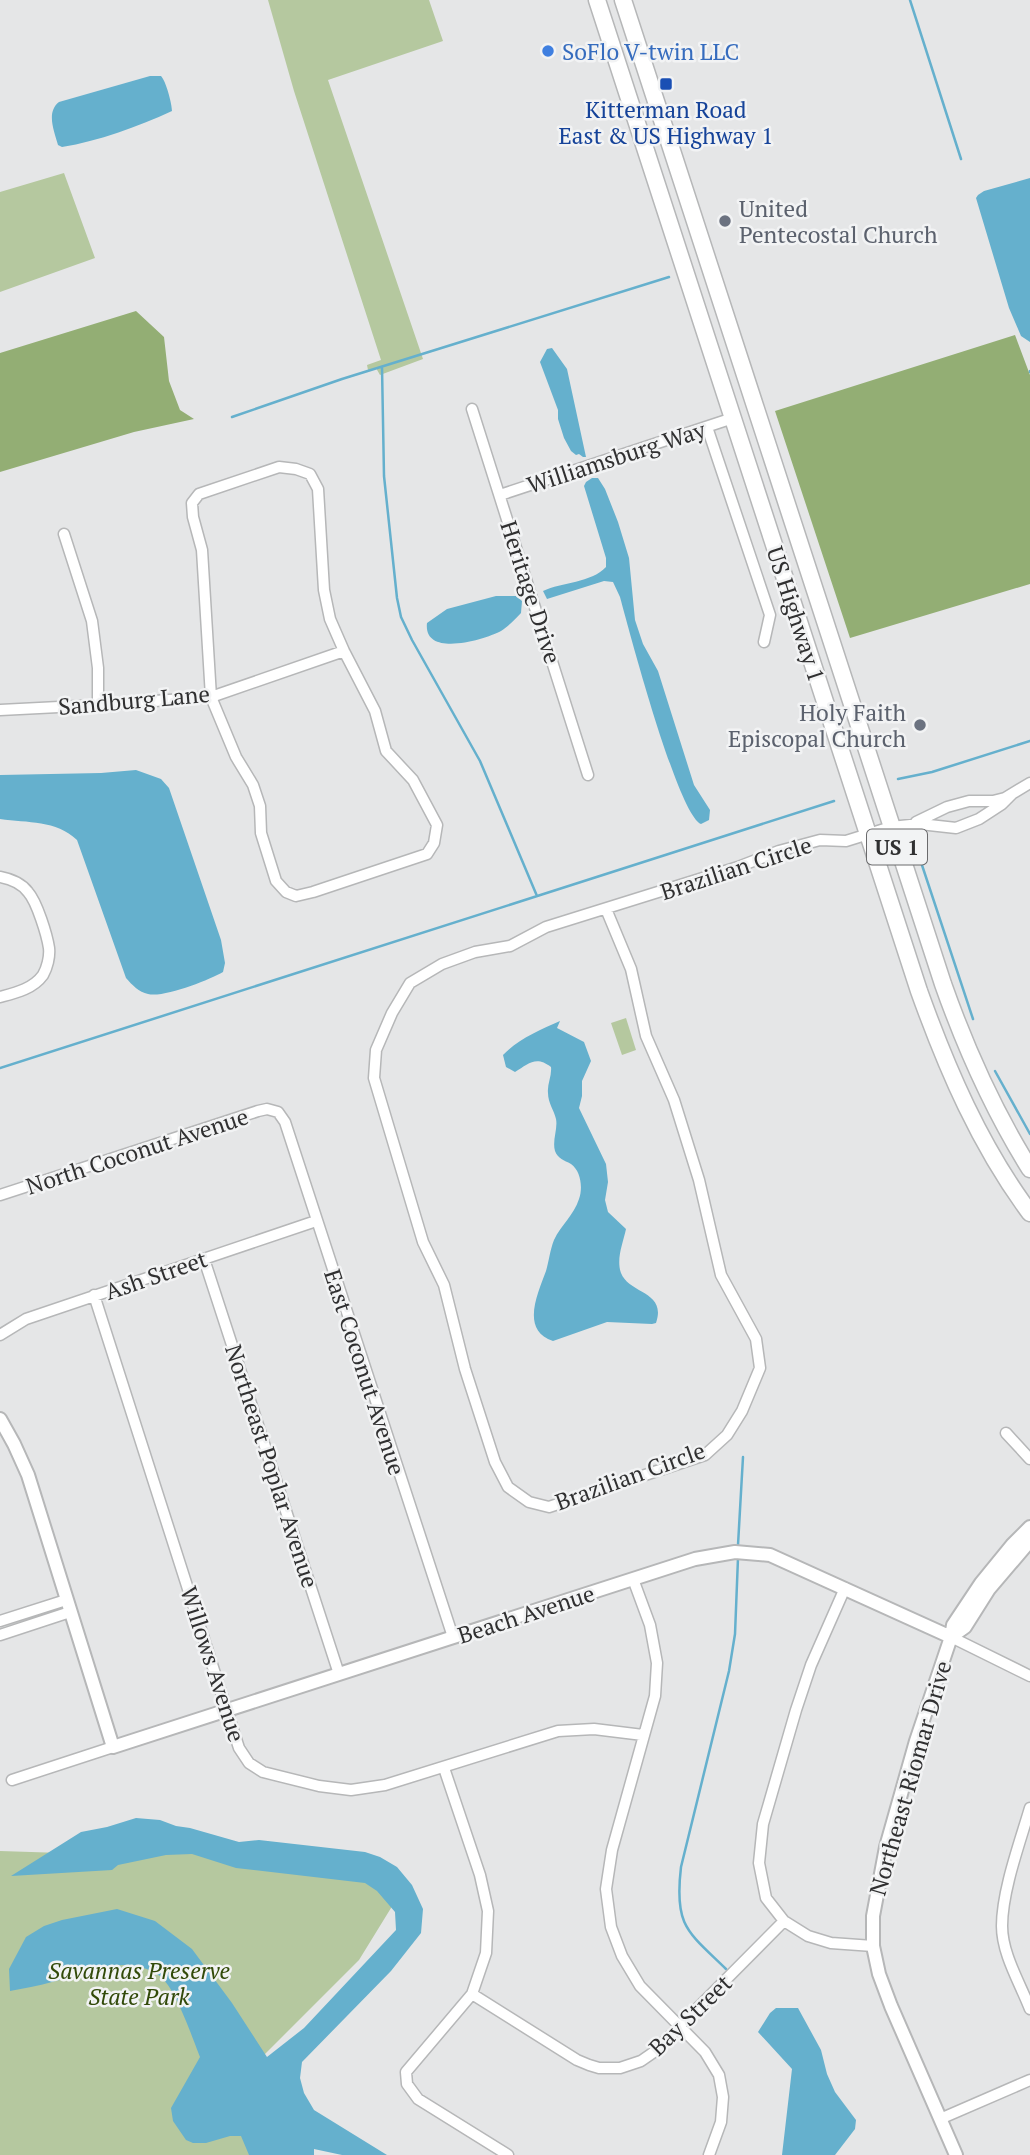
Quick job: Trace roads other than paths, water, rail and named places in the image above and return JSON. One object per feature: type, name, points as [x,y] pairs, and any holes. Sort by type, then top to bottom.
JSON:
[{"type":"main road","name":"US Highway 1","points":[[597,0],[939,1047],[962,1099],[989,1149],[1030,1213]]},
{"type":"main road","name":"US Highway 1","points":[[623,0],[961,1037],[984,1089],[1030,1169]]},
{"type":"main road","points":[[646,152],[682,184]]},
{"type":"main road","points":[[733,418],[768,449]]},
{"type":"street","name":"Heritage Drive","points":[[472,409],[588,775]]},
{"type":"street","name":"Williamsburg Way","points":[[500,495],[733,418]]},
{"type":"street","points":[[707,427],[769,615],[764,642]]},
{"type":"street","points":[[279,467],[310,474],[318,489],[324,590],[330,619],[344,651],[375,711],[386,751],[413,780],[437,825],[434,843],[427,854],[296,896],[286,892],[276,881],[261,833],[260,806],[253,785],[236,757],[211,696],[202,550],[192,503],[199,494],[279,467]]},
{"type":"street","points":[[64,534],[92,621],[98,668],[98,705]]},
{"type":"street","name":"Sandburg Lane","points":[[0,710],[211,696],[344,651]]},
{"type":"street","points":[[909,825],[947,807],[969,802],[993,801],[1030,783]]},
{"type":"street","points":[[909,825],[956,828],[968,825],[1002,804],[1012,794]]},
{"type":"street","name":"Brazilian Circle","points":[[606,909],[631,969],[646,1036],[674,1100],[699,1180],[721,1275],[756,1339],[760,1368],[742,1412],[727,1435],[705,1455],[549,1507],[530,1502],[508,1487],[495,1462],[465,1369],[444,1285],[423,1242],[374,1078],[376,1050],[392,1013],[410,983],[442,964],[475,953],[510,946],[546,927],[741,866],[779,851],[820,840],[846,841],[891,827],[909,825]]},
{"type":"street","points":[[0,877],[23,886],[30,894],[49,947],[49,955],[46,969],[36,982],[21,991],[0,997]]},
{"type":"street","name":"North Coconut Avenue","points":[[0,1195],[258,1111],[274,1109]]},
{"type":"street","name":"East Coconut Avenue","points":[[274,1109],[285,1122],[453,1637]]},
{"type":"street","name":"Ash Street","points":[[0,1335],[26,1319],[316,1221]]},
{"type":"street","name":"Northeast Poplar Avenue","points":[[204,1259],[339,1674]]},
{"type":"street","name":"Willows Avenue","points":[[94,1295],[239,1748],[249,1763],[263,1772],[295,1781],[337,1789],[361,1789],[444,1768],[558,1731],[594,1728],[643,1735]]},
{"type":"street","points":[[0,1419],[27,1475],[113,1747]]},
{"type":"street","points":[[1006,1433],[1030,1459]]},
{"type":"street","name":"Northeast Riomar Drive","points":[[956,2155],[879,1974],[873,1946],[873,1916],[886,1847],[915,1741],[953,1625],[981,1583],[1030,1527]]},
{"type":"street","name":"Northeast Riomar Drive","points":[[951,1637],[965,1627],[1002,1572],[1030,1541]]},
{"type":"street","name":"Beach Avenue","points":[[12,1780],[695,1559],[747,1552],[770,1555],[1030,1676]]},
{"type":"street","points":[[633,1579],[650,1625],[657,1663],[654,1696],[612,1850],[606,1889],[611,1927],[622,1956],[640,1986],[705,2052],[719,2075],[723,2097],[721,2122],[709,2155]]},
{"type":"street","points":[[845,1588],[810,1664],[763,1824],[759,1863],[766,1898],[784,1922],[808,1937],[831,1943],[873,1946]]},
{"type":"street","points":[[0,1621],[68,1606]]},
{"type":"street","points":[[0,1635],[68,1606]]},
{"type":"street","points":[[444,1768],[480,1875],[488,1911],[486,1953],[472,1994],[406,2071],[407,2084],[418,2099],[508,2155]]},
{"type":"street","points":[[1030,1808],[1009,1885],[1002,1926],[1006,1950],[1030,2009]]},
{"type":"street","name":"Bay Street","points":[[472,1994],[577,2060],[599,2068],[620,2068],[641,2061],[654,2052],[784,1922]]},
{"type":"street","points":[[940,2119],[1030,2080]]},
{"type":"water","points":[[150,76],[161,76],[163,79],[172,111],[104,137],[62,147],[58,145],[52,116],[59,102]]},
{"type":"water","points":[[1030,178],[1030,342],[1021,336],[1009,308],[976,198],[984,191]]},
{"type":"water","points":[[552,348],[567,369],[586,457],[571,451],[564,438],[558,410],[540,362],[547,349]]},
{"type":"water","points":[[592,478],[598,478],[605,489],[618,522],[629,558],[635,620],[643,644],[658,671],[694,785],[710,810],[709,820],[701,824],[691,813],[668,757],[620,597],[613,582],[604,581],[547,599],[543,591],[592,576],[606,567],[606,558],[584,486]]},
{"type":"water","points":[[496,596],[516,596],[522,601],[521,613],[501,631],[456,644],[434,640],[428,634],[427,623],[447,609]]},
{"type":"water","points":[[136,770],[161,779],[169,788],[221,940],[225,963],[223,972],[186,988],[155,995],[142,992],[126,978],[77,840],[51,826],[0,819],[0,775]]},
{"type":"water","points":[[560,1021],[557,1028],[584,1042],[591,1061],[582,1081],[579,1108],[606,1164],[608,1182],[605,1200],[608,1212],[626,1229],[620,1257],[621,1273],[625,1280],[652,1299],[658,1313],[656,1323],[607,1322],[553,1341],[537,1329],[534,1310],[554,1240],[579,1199],[580,1180],[574,1167],[560,1158],[555,1151],[556,1119],[548,1093],[551,1067],[536,1061],[515,1072],[506,1067],[503,1055],[537,1031]]},
{"type":"water","points":[[136,1818],[160,1820],[239,1842],[259,1840],[365,1852],[397,1867],[412,1885],[423,1909],[421,1933],[391,1971],[302,2062],[300,2078],[304,2093],[314,2110],[387,2155],[342,2155],[314,2149],[314,2155],[249,2155],[241,2136],[230,2136],[206,2143],[186,2140],[173,2121],[171,2108],[200,2057],[172,1991],[160,1976],[147,1969],[120,1965],[106,1967],[10,1991],[9,1969],[26,1937],[44,1926],[62,1920],[117,1909],[155,1921],[192,1949],[267,2057],[304,2028],[396,1930],[395,1912],[377,1891],[365,1883],[236,1868],[192,1854],[166,1855],[118,1865],[112,1870],[11,1876],[81,1832]]},
{"type":"water","points":[[776,2008],[798,2008],[821,2050],[835,2092],[856,2120],[855,2129],[835,2155],[782,2155],[792,2069],[758,2032]]},
{"type":"waterway","points":[[910,0],[961,159]]},
{"type":"waterway","points":[[232,417],[342,379],[669,277]]},
{"type":"waterway","points":[[382,367],[384,476],[401,617],[480,761],[537,896]]},
{"type":"waterway","points":[[898,779],[932,772],[1030,741]]},
{"type":"waterway","points":[[0,1068],[834,801]]},
{"type":"waterway","points":[[914,841],[973,1019]]},
{"type":"waterway","points":[[995,1071],[1030,1134]]},
{"type":"waterway","points":[[738,1545],[743,1457]]},
{"type":"waterway","points":[[726,1969],[686,1926],[679,1887],[681,1867],[729,1671],[735,1634],[738,1558]]},
{"type":"place","name":"SoFlo V-twin LLC","points":[[548,51]]},
{"type":"place","name":"Kitterman Road East & US Highway 1","points":[[666,84]]},
{"type":"place","name":"United Pentecostal Church","points":[[725,221]]},
{"type":"place","name":"Holy Faith Episcopal Church","points":[[920,725]]},
{"type":"park label","name":"Savannas Preserve State Park","points":[[139,1983]]}]
